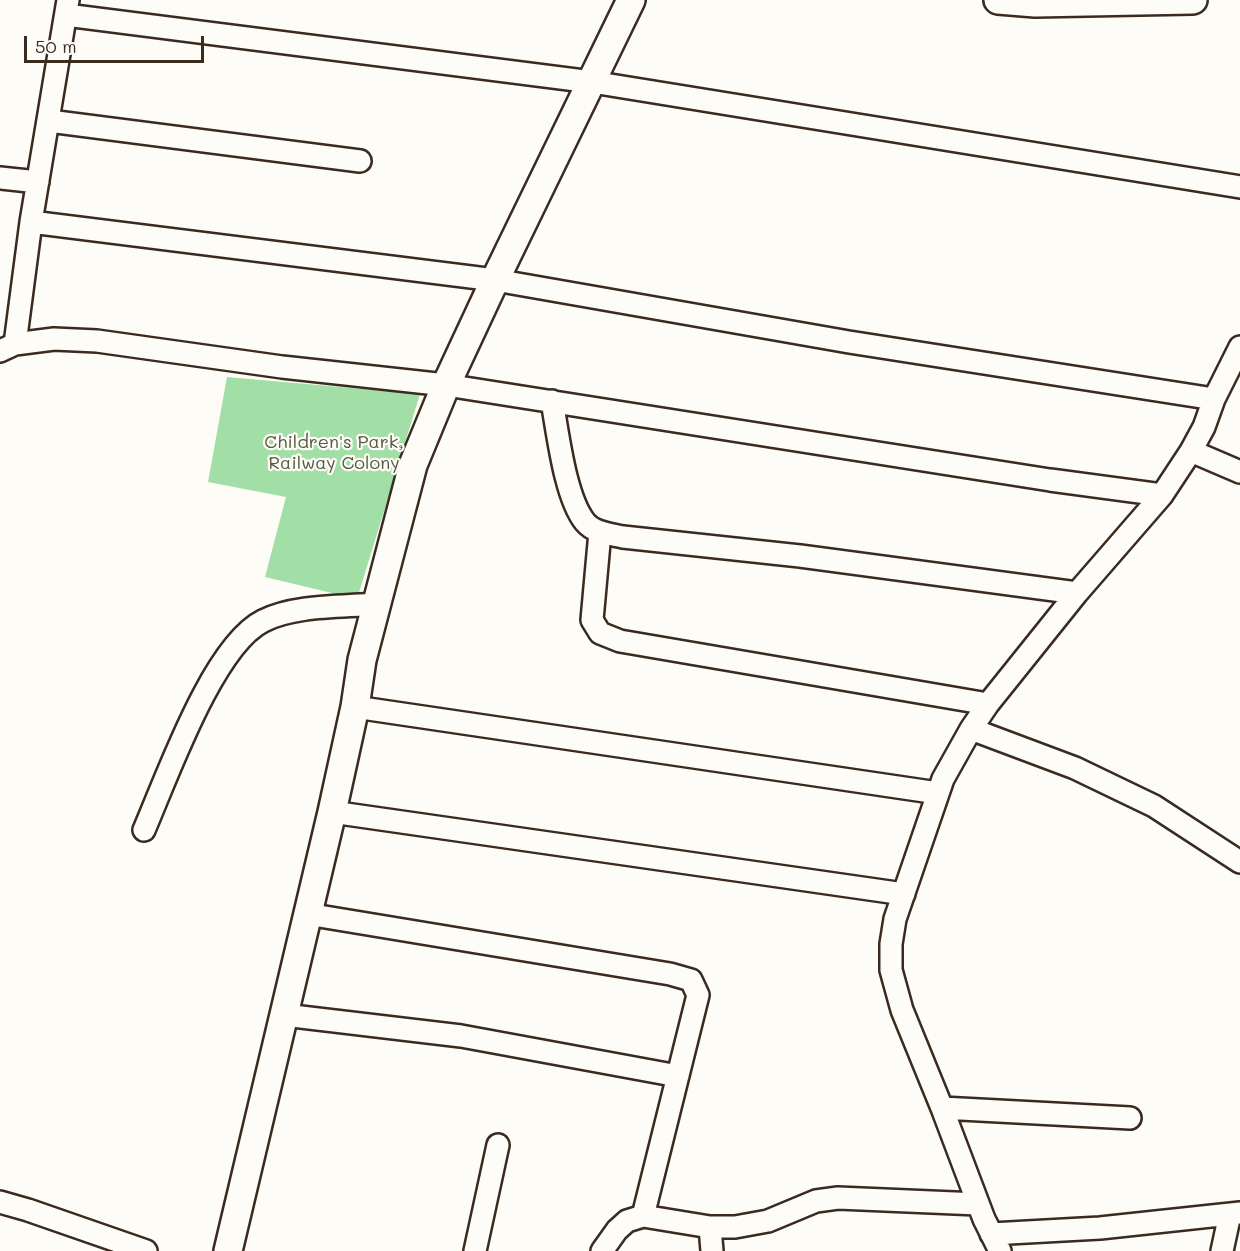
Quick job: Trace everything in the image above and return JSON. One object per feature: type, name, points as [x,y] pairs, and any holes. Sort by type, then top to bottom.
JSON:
[{"type":"street","points":[[228,1251],[332,812],[355,708],[362,660],[413,465],[446,385],[495,280],[631,0]]},
{"type":"street","points":[[998,0],[1035,3],[1193,0]]},
{"type":"street","points":[[1162,495],[1050,480],[446,385],[282,367],[97,341],[54,339],[8,347],[67,7],[592,82],[1240,187]]},
{"type":"street","points":[[49,121],[360,161]]},
{"type":"street","points":[[0,178],[38,182]]},
{"type":"street","points":[[31,222],[495,280],[849,342],[1214,399]]},
{"type":"street","points":[[1222,1251],[1235,1213],[996,1242],[978,1204],[902,1010],[891,970],[891,944],[904,894],[943,779],[971,729],[988,704],[1077,593],[1162,495],[1204,427],[1214,399],[1240,346]]},
{"type":"street","points":[[552,401],[571,493],[585,523],[600,532],[623,537],[939,573],[1077,593]]},
{"type":"street","points":[[1191,451],[1240,472]]},
{"type":"street","points":[[600,532],[592,620],[600,633],[620,641],[988,704]]},
{"type":"street","points":[[144,830],[190,724],[223,659],[241,636],[263,621],[291,612],[376,604]]},
{"type":"street","points":[[355,708],[938,793]]},
{"type":"street","points":[[971,729],[1075,768],[1154,806],[1240,862]]},
{"type":"street","points":[[332,812],[904,894]]},
{"type":"street","points":[[307,914],[670,974],[691,980],[698,995],[643,1216]]},
{"type":"street","points":[[284,1015],[461,1036],[678,1076]]},
{"type":"street","points":[[942,1108],[1130,1118]]},
{"type":"street","points":[[475,1251],[498,1145]]},
{"type":"street","points":[[602,1251],[617,1230],[627,1221],[643,1216],[710,1227],[735,1227],[768,1221],[816,1201],[838,1198],[978,1204]]},
{"type":"street","points":[[0,1202],[146,1251]]},
{"type":"street","points":[[710,1227],[712,1251]]},
{"type":"green space","name":"Children's Park, Railway Colony","points":[[227,377],[420,394],[357,599],[265,577],[286,497],[208,482]]}]
